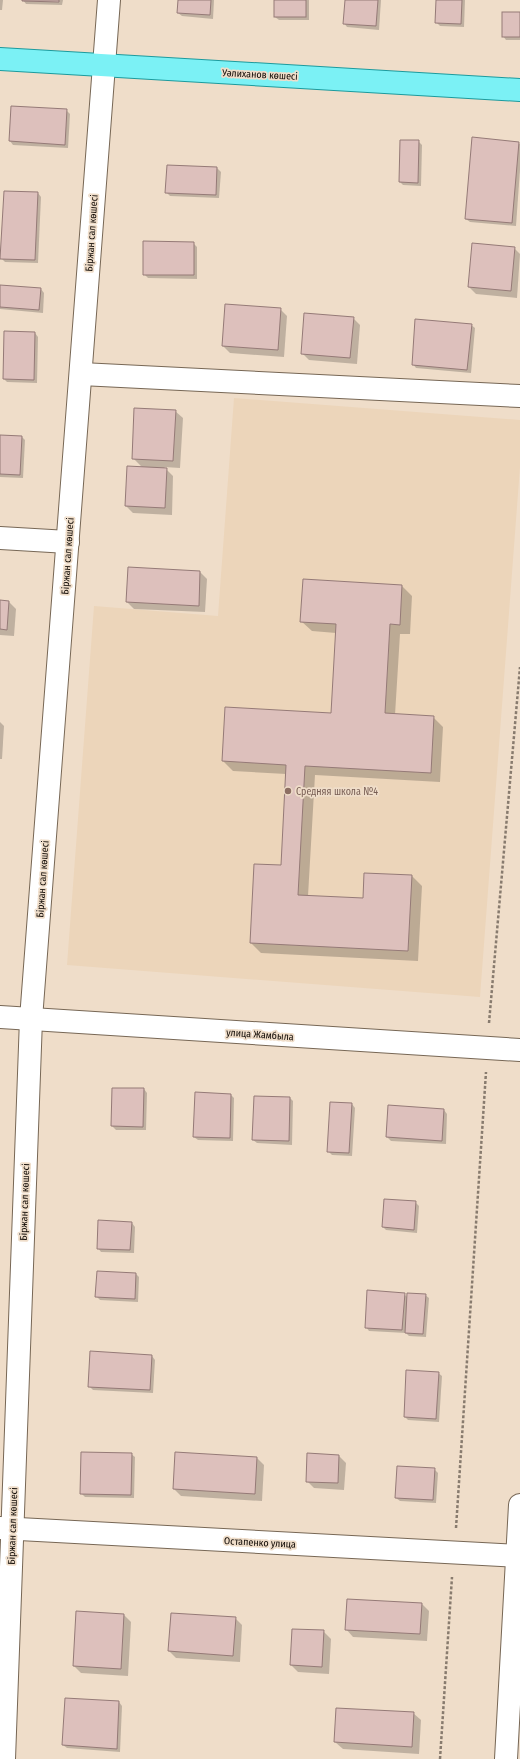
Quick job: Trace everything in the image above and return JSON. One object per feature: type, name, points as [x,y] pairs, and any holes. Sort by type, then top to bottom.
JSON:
[{"type":"main road","name":"Уәлиханов көшесі","points":[[0,59],[520,90]]},
{"type":"street","name":"Біржан сал көшесі","points":[[4,1759],[6,1529],[31,1020],[109,0]]},
{"type":"street","points":[[81,374],[520,396]]},
{"type":"street","points":[[0,538],[68,542]]},
{"type":"street","name":"улица Жамбыла","points":[[0,1017],[520,1050]]},
{"type":"street","points":[[506,1759],[520,1505]]},
{"type":"street","name":"Остапенко улица","points":[[6,1529],[518,1556]]},
{"type":"path","points":[[440,1759],[487,1048],[520,667]]},
{"type":"shaded area","name":"Средняя школа №4","points":[[234,398],[520,420],[520,467],[480,997],[67,965],[94,606],[218,616]]},
{"type":"building","points":[[59,0],[59,2],[22,1]]},
{"type":"building","points":[[178,0],[211,0],[210,15],[177,13]]},
{"type":"building","points":[[274,0],[306,0],[306,17],[274,17]]},
{"type":"building","points":[[345,0],[378,0],[376,26],[343,24]]},
{"type":"building","points":[[436,0],[462,0],[461,24],[435,23]]},
{"type":"building","points":[[502,12],[520,12],[520,37],[502,37]]},
{"type":"building","points":[[11,106],[67,109],[65,145],[9,141]]},
{"type":"building","points":[[472,137],[519,142],[512,223],[465,219]]},
{"type":"building","points":[[400,140],[419,140],[418,183],[399,182]]},
{"type":"building","points":[[167,165],[217,167],[216,195],[165,193]]},
{"type":"building","points":[[4,191],[38,192],[35,260],[0,259]]},
{"type":"building","points":[[143,241],[194,242],[194,275],[143,275]]},
{"type":"building","points":[[472,243],[515,247],[511,291],[468,287]]},
{"type":"building","points":[[0,285],[41,288],[39,310],[0,307]]},
{"type":"building","points":[[225,304],[281,308],[278,350],[222,346]]},
{"type":"building","points":[[304,313],[354,317],[350,358],[301,354]]},
{"type":"building","points":[[415,319],[472,324],[467,370],[412,365]]},
{"type":"building","points":[[4,331],[35,332],[34,380],[3,379]]},
{"type":"building","points":[[134,408],[176,410],[173,461],[132,459]]},
{"type":"building","points":[[0,435],[22,436],[20,475],[0,474]]},
{"type":"building","points":[[127,466],[167,468],[165,508],[125,506]]},
{"type":"building","points":[[128,567],[200,571],[199,606],[126,602]]},
{"type":"building","points":[[303,579],[402,585],[400,625],[390,624],[385,713],[434,716],[431,773],[305,766],[298,895],[363,898],[364,873],[412,875],[408,951],[250,943],[254,864],[281,865],[286,765],[222,761],[225,707],[331,713],[336,624],[300,622]]},
{"type":"building","points":[[0,600],[9,601],[7,630],[0,629]]},
{"type":"building","points":[[112,1088],[144,1088],[143,1127],[111,1126]]},
{"type":"building","points":[[195,1092],[231,1094],[230,1138],[193,1137]]},
{"type":"building","points":[[254,1096],[290,1097],[289,1141],[252,1140]]},
{"type":"building","points":[[330,1102],[352,1103],[349,1153],[327,1152]]},
{"type":"building","points":[[388,1105],[444,1109],[442,1141],[386,1137]]},
{"type":"building","points":[[384,1199],[416,1201],[414,1230],[382,1227]]},
{"type":"building","points":[[98,1220],[132,1222],[130,1250],[97,1249]]},
{"type":"building","points":[[97,1271],[136,1273],[135,1299],[95,1297]]},
{"type":"building","points":[[367,1290],[405,1293],[402,1330],[365,1328]]},
{"type":"building","points":[[407,1293],[426,1294],[423,1334],[405,1333]]},
{"type":"building","points":[[90,1351],[152,1355],[150,1390],[88,1387]]},
{"type":"building","points":[[406,1370],[439,1372],[436,1419],[404,1417]]},
{"type":"building","points":[[81,1452],[132,1453],[131,1495],[80,1494]]},
{"type":"building","points":[[175,1452],[257,1457],[255,1494],[173,1489]]},
{"type":"building","points":[[307,1453],[339,1455],[338,1483],[306,1482]]},
{"type":"building","points":[[397,1466],[435,1468],[433,1500],[395,1498]]},
{"type":"building","points":[[347,1599],[422,1603],[420,1634],[345,1630]]},
{"type":"building","points":[[76,1611],[124,1614],[121,1669],[73,1666]]},
{"type":"building","points":[[171,1613],[236,1617],[233,1656],[168,1651]]},
{"type":"building","points":[[292,1629],[324,1630],[322,1667],[290,1665]]},
{"type":"building","points":[[65,1698],[119,1701],[117,1749],[62,1745]]},
{"type":"building","points":[[336,1708],[414,1712],[412,1747],[334,1742]]},
{"type":"place","name":"Средняя школа №4","points":[[288,791]]}]
